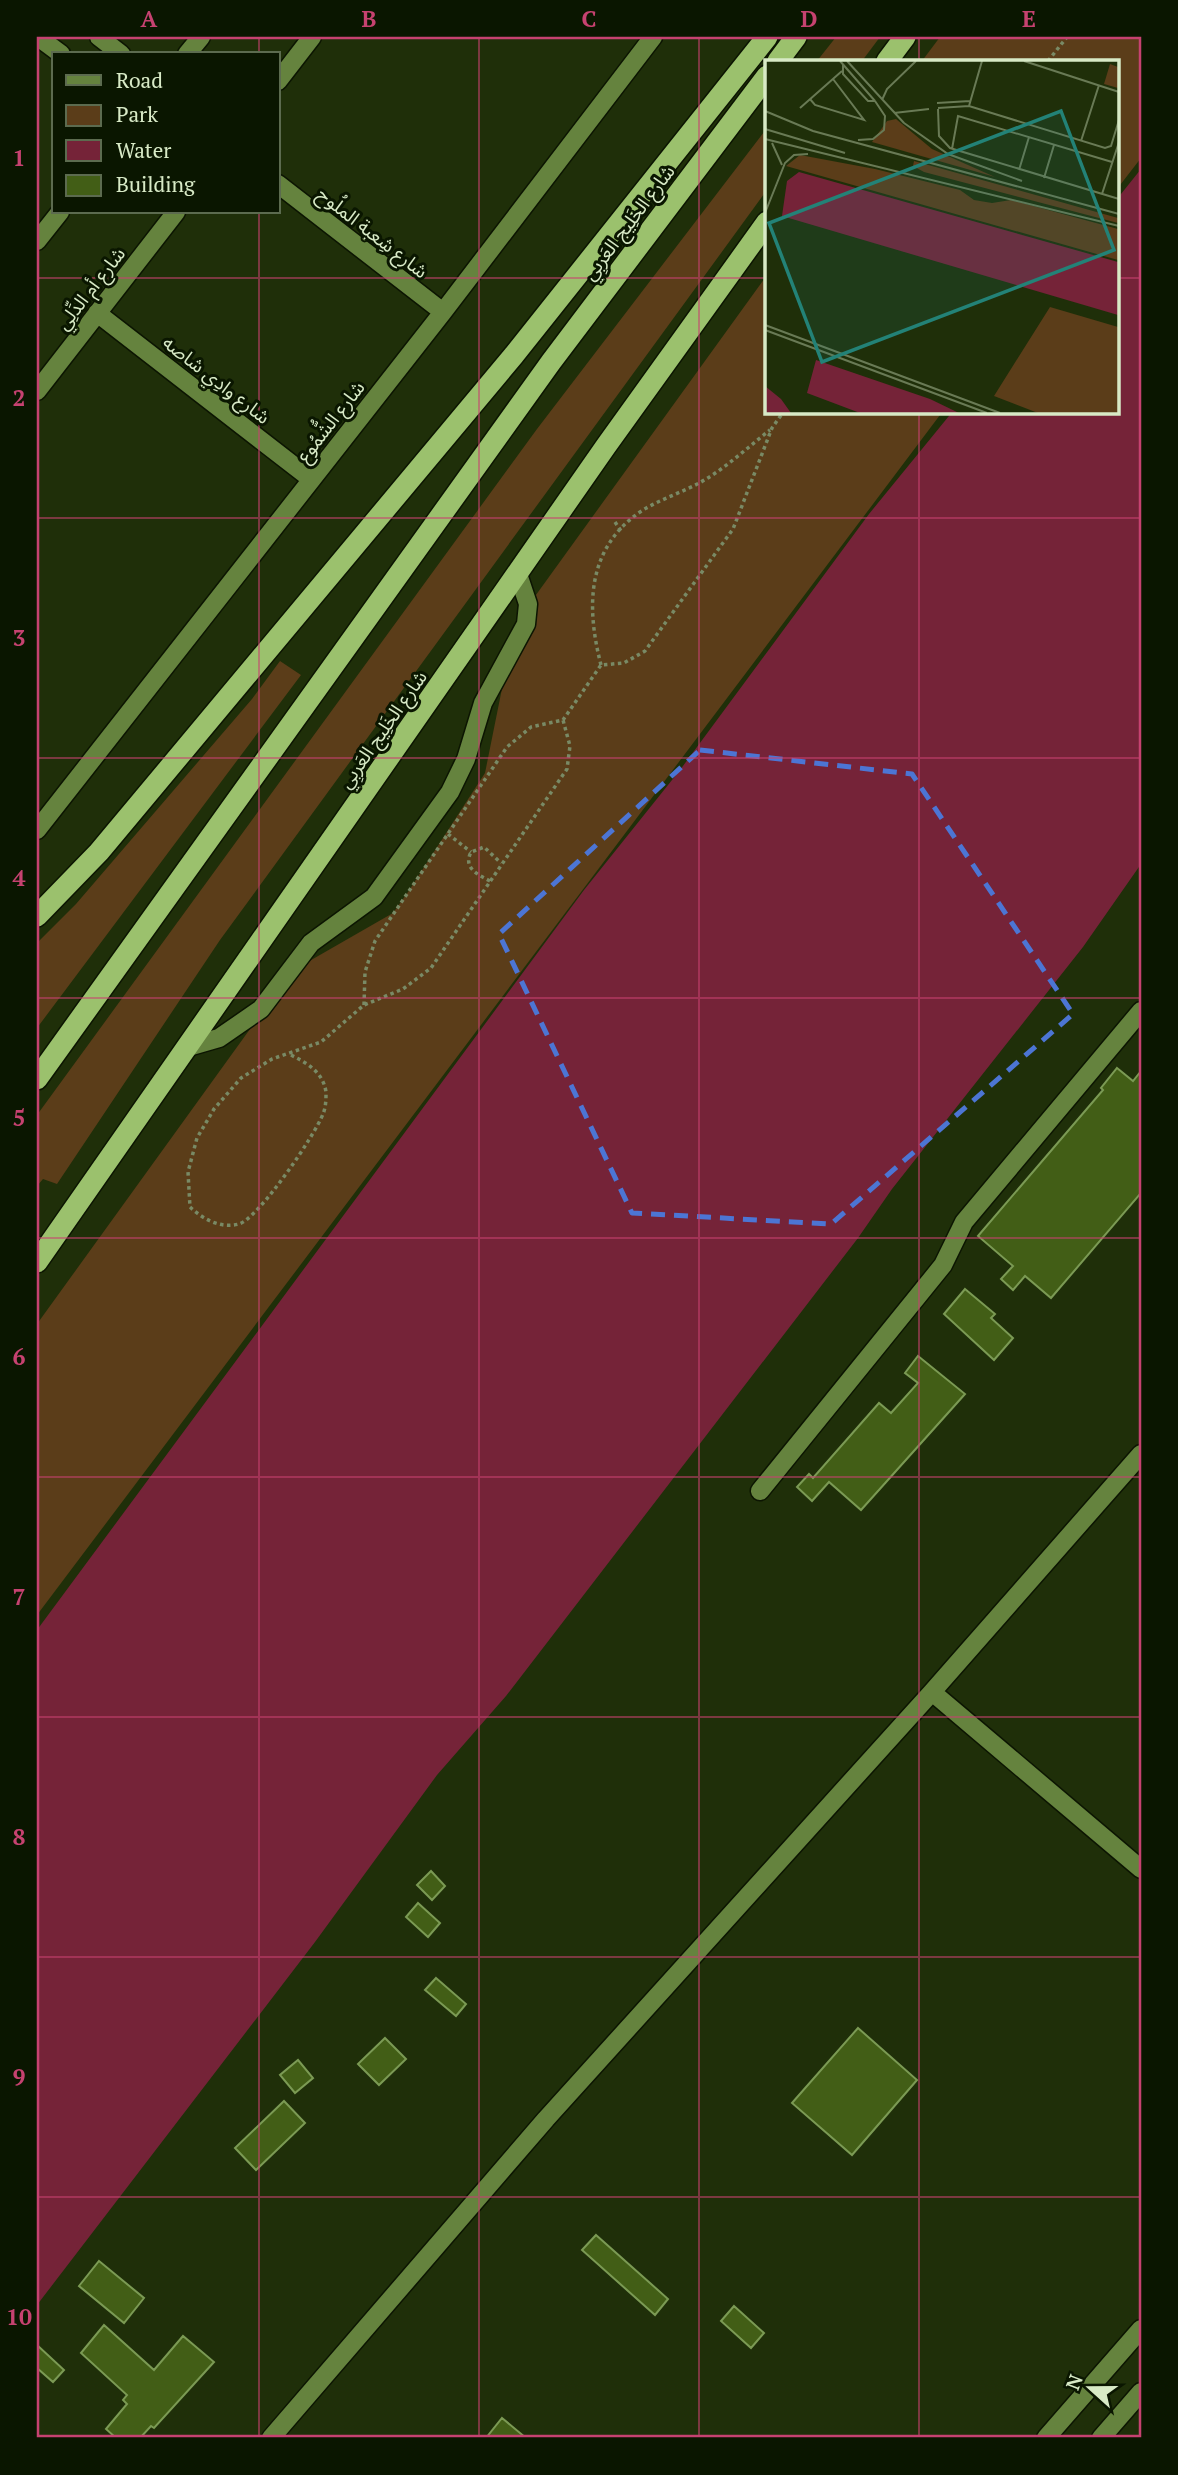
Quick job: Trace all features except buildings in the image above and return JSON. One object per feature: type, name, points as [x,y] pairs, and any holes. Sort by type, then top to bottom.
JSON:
[{"type":"highway","points":[[37,916],[99,852],[514,355],[766,37]]},
{"type":"highway","points":[[779,60],[796,37]]},
{"type":"highway","points":[[888,60],[905,37]]},
{"type":"highway","name":"شارع الخَلِيج العَربِي","points":[[37,1079],[551,362],[765,79]]},
{"type":"highway","name":"شارع الخَلِيج العَربِي","points":[[37,1262],[517,574],[765,225]]},
{"type":"street","points":[[38,37],[58,52]]},
{"type":"street","points":[[99,37],[118,52]]},
{"type":"street","points":[[189,52],[201,37]]},
{"type":"street","points":[[280,78],[312,37]]},
{"type":"street","name":"شارع الشُّمُوع","points":[[37,830],[443,312],[653,37]]},
{"type":"street","name":"شارع شِعبة الملُوح","points":[[280,186],[443,312]]},
{"type":"street","points":[[37,241],[58,214]]},
{"type":"street","name":"شارع أم الدِّلِي","points":[[37,391],[174,214]]},
{"type":"street","name":"شارع وادِي شاصه","points":[[97,313],[311,478]]},
{"type":"street","points":[[188,1047],[219,1038],[261,1009],[311,943],[374,897],[429,821],[456,781],[483,703],[522,634],[527,604],[517,574]]},
{"type":"street","points":[[760,1491],[943,1265],[964,1222],[1141,1011]]},
{"type":"street","points":[[271,2438],[545,2119],[932,1692],[1141,1454]]},
{"type":"street","points":[[932,1692],[1141,1869]]},
{"type":"street","points":[[1046,2438],[1141,2329]]},
{"type":"street","points":[[1101,2438],[1141,2392]]},
{"type":"path","points":[[1049,60],[1067,37]]},
{"type":"path","points":[[601,666],[624,663],[645,651],[720,550],[733,529],[772,428],[783,413]]},
{"type":"path","points":[[364,1005],[365,972],[375,941],[507,747],[531,727],[563,720],[601,666],[590,614],[591,590],[598,567],[621,531],[643,510],[704,481],[772,428]]},
{"type":"path","points":[[615,522],[621,531]]},
{"type":"path","points":[[291,1055],[318,1073],[326,1092],[323,1114],[267,1200],[250,1217],[231,1225],[204,1219],[190,1207],[188,1190],[191,1154],[204,1123],[241,1078],[272,1059],[291,1055],[321,1042],[364,1005],[403,989],[423,976],[567,769],[570,746],[563,720]]},
{"type":"path","points":[[429,821],[471,852]]},
{"type":"path","points":[[490,881],[471,869],[468,860],[471,852],[484,847],[502,863]]},
{"type":"highlighted area","points":[[700,750],[912,774],[1073,1014],[831,1224],[632,1213],[499,934]]},
{"type":"green space","points":[[836,37],[880,37],[863,60],[818,60]]},
{"type":"green space","points":[[940,37],[1141,37],[1141,158],[1118,188],[1118,60],[923,60]]},
{"type":"green space","points":[[765,131],[765,193],[220,940],[57,1184],[43,1179],[37,1186],[37,1115],[537,429]]},
{"type":"green space","points":[[765,278],[765,413],[941,413],[37,1615],[37,1324],[292,971],[393,913],[408,892],[485,773],[515,624]]},
{"type":"green space","points":[[280,661],[301,675],[37,1028],[37,943],[76,904],[252,699]]},
{"type":"water","points":[[1141,169],[1141,864],[1083,947],[892,1189],[858,1238],[506,1696],[437,1775],[315,1942],[37,2305],[37,1630],[584,890],[680,770],[869,514],[951,413],[1118,413],[1118,198]]}]
